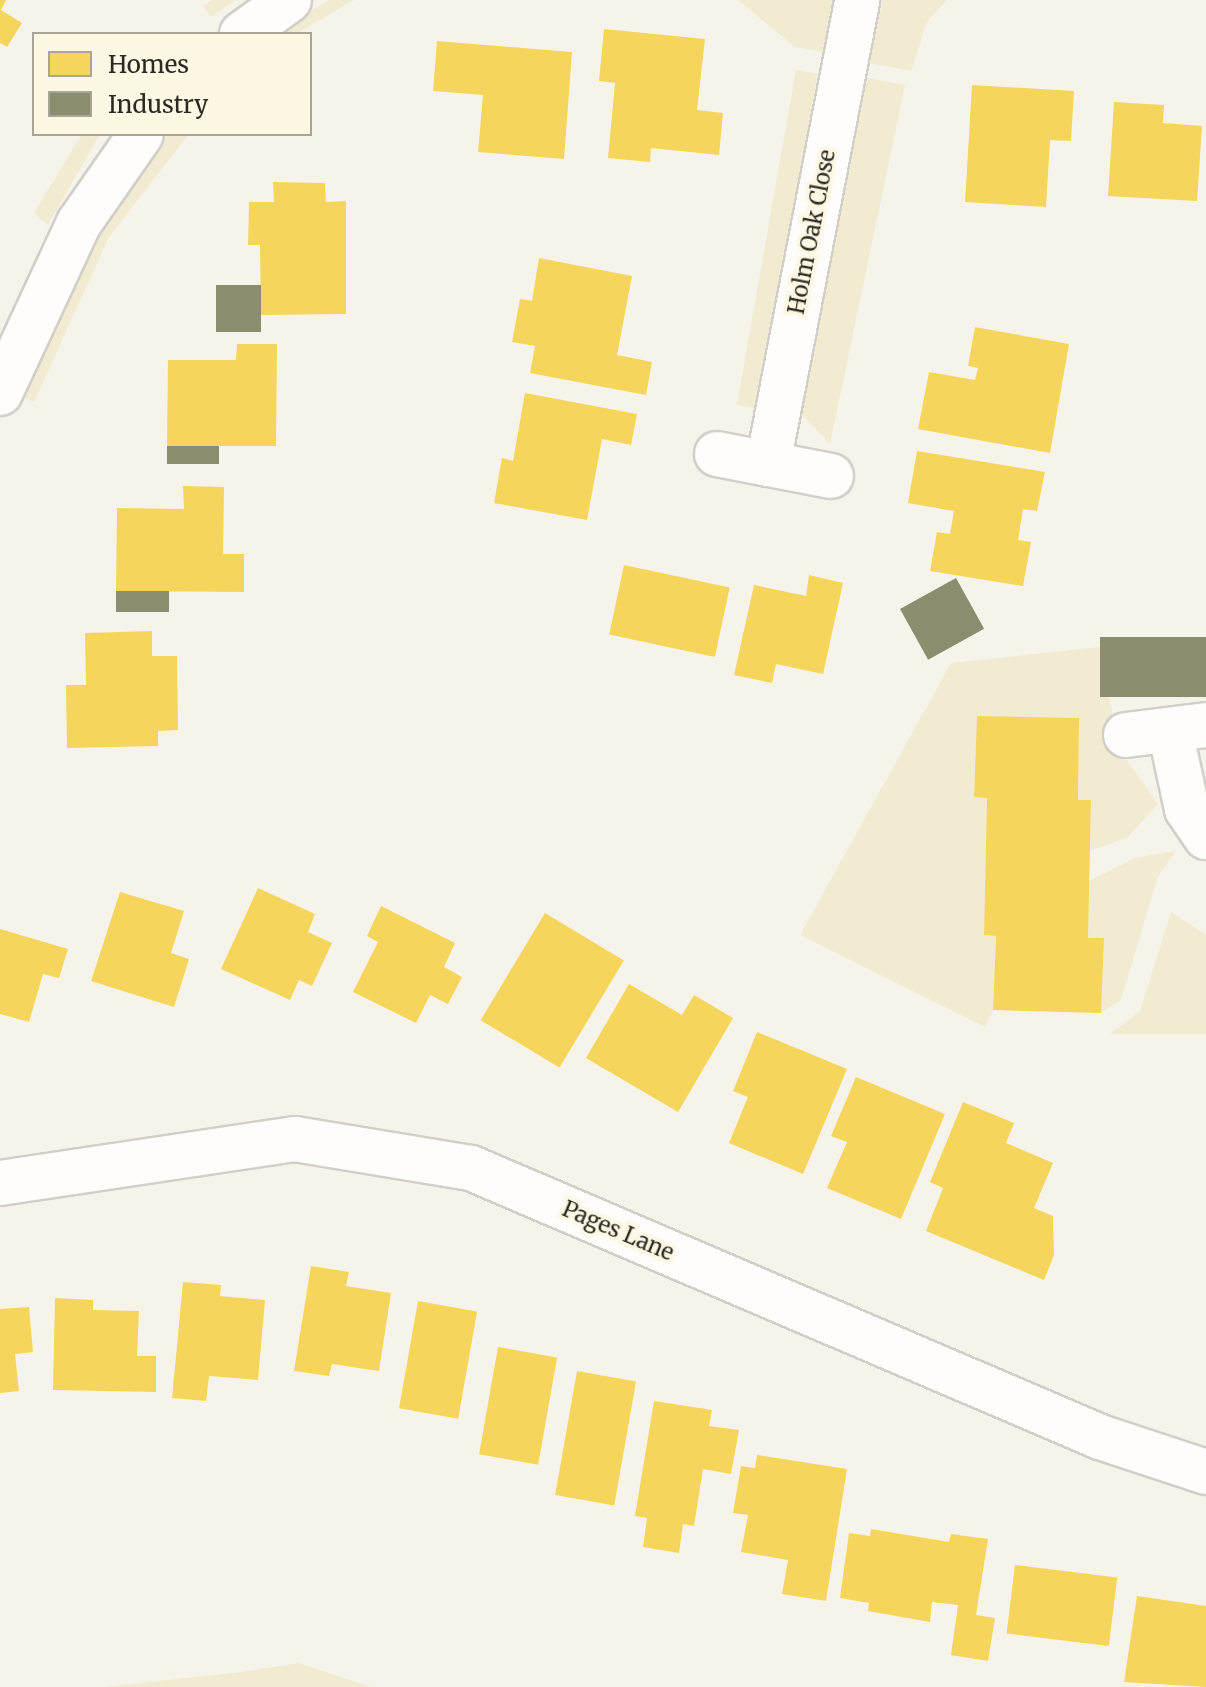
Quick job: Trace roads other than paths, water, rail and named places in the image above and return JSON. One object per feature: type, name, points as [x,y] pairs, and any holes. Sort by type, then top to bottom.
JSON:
[{"type":"street","points":[[245,32],[289,0]]},
{"type":"street","name":"Holm Oak Close","points":[[768,464],[857,0]]},
{"type":"street","points":[[0,393],[79,223],[140,136]]},
{"type":"street","points":[[717,454],[831,476]]},
{"type":"street","points":[[1126,735],[1188,727],[1187,809],[1206,837]]},
{"type":"street","name":"Pages Lane","points":[[0,1183],[295,1139],[471,1168],[1100,1437],[1206,1472]]}]
